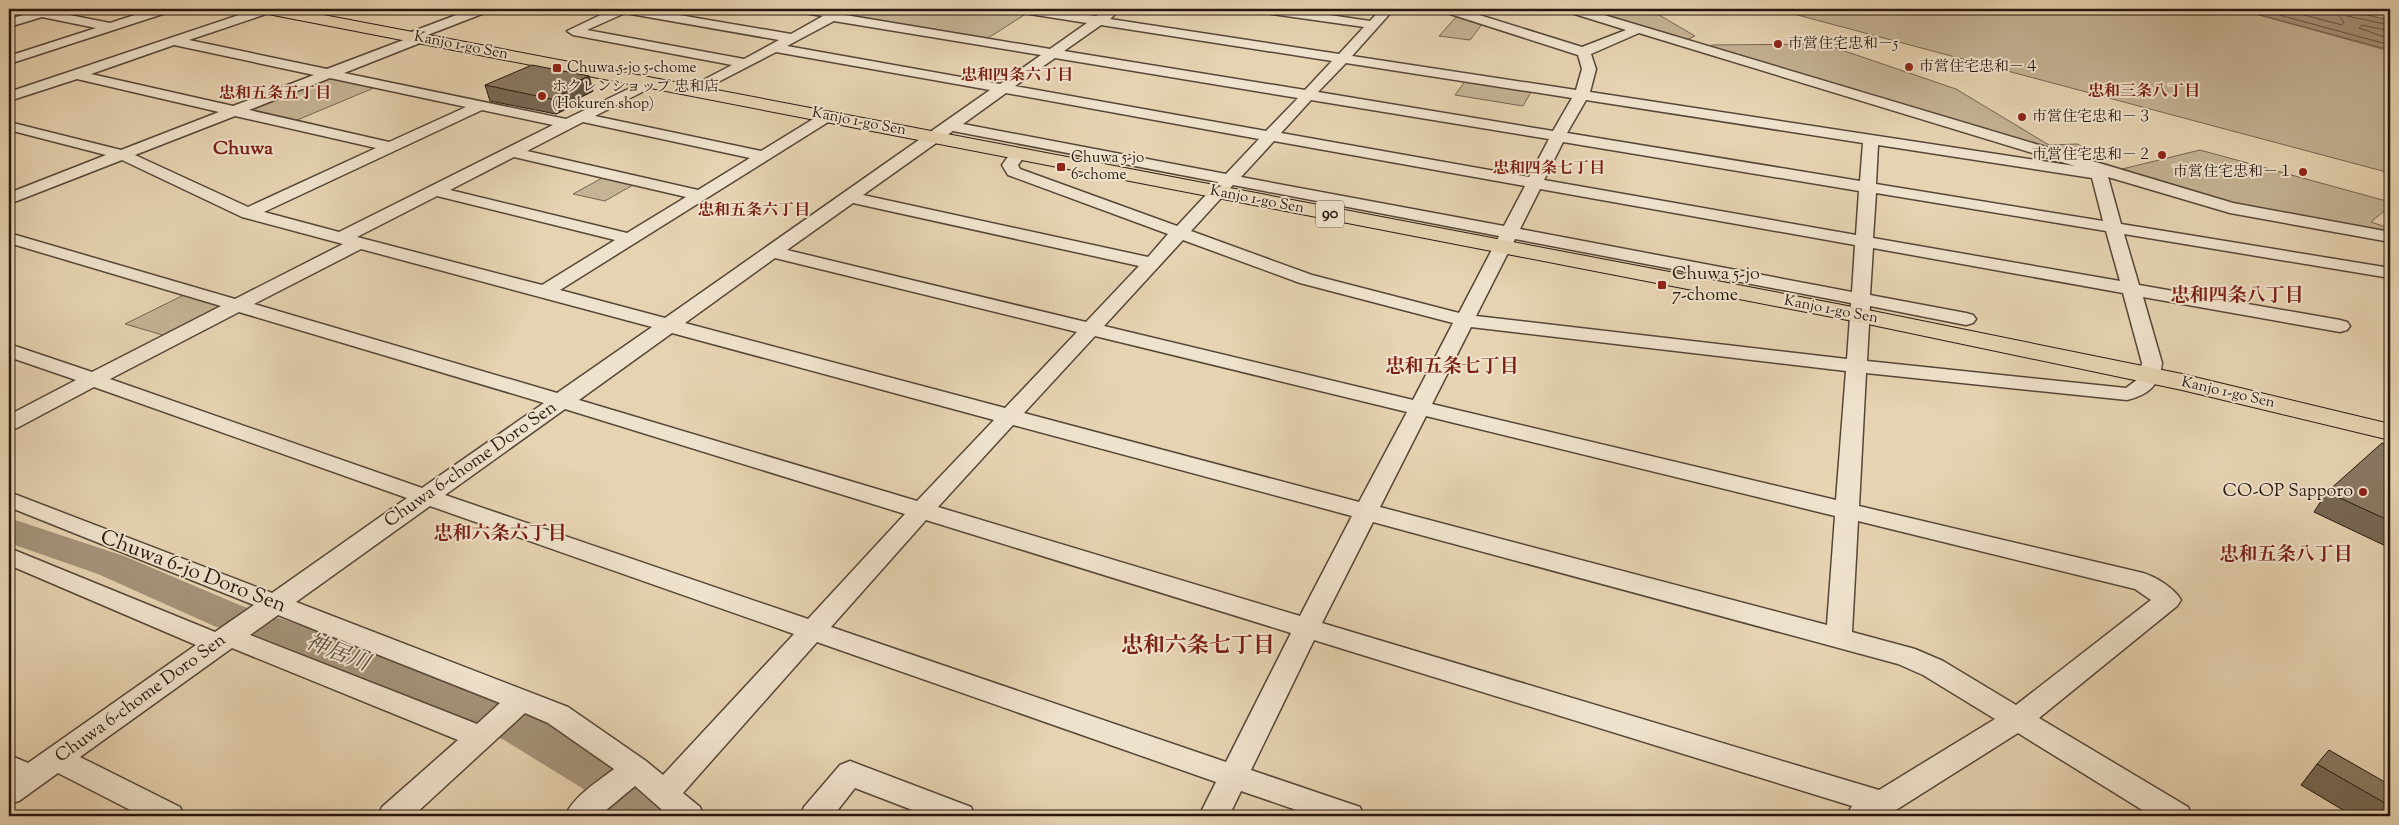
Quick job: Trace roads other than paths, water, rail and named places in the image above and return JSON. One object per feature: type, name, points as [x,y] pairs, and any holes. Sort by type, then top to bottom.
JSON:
[{"type":"main road","name":"Kanjo 1-go Sen","points":[[268,9],[828,116],[941,131],[1018,154],[1222,186],[1859,307],[2390,432]]},
{"type":"street","points":[[22,9],[110,27]]},
{"type":"street","points":[[9,60],[166,9]]},
{"type":"street","points":[[9,97],[268,9]]},
{"type":"street","points":[[9,200],[329,74],[483,9]]},
{"type":"street","points":[[745,63],[573,31],[623,9],[792,38]]},
{"type":"street","points":[[800,9],[839,13],[1308,95],[2390,273]]},
{"type":"street","points":[[1023,9],[1580,95],[2099,172]]},
{"type":"street","name":"Chuwa 6-chome Doro Sen","points":[[16,779],[58,759],[1115,9]]},
{"type":"street","points":[[1265,9],[1372,24]]},
{"type":"street","points":[[664,794],[921,511],[1011,416],[1268,135],[1388,9]]},
{"type":"street","points":[[1448,9],[1583,52],[1639,29]]},
{"type":"street","points":[[1572,9],[2099,172],[2230,208],[2390,237]]},
{"type":"street","points":[[9,23],[43,13]]},
{"type":"street","points":[[693,91],[839,13]]},
{"type":"street","points":[[173,41],[480,106],[574,121],[764,156]]},
{"type":"street","points":[[775,48],[1004,87],[2340,326]]},
{"type":"street","points":[[1214,816],[1420,410],[1463,320],[1580,95],[1589,72],[1589,64],[1583,52]]},
{"type":"street","points":[[75,74],[390,147]]},
{"type":"street","points":[[9,423],[238,304],[435,192],[649,83]]},
{"type":"street","points":[[248,214],[480,106]]},
{"type":"street","points":[[544,292],[828,116]]},
{"type":"street","points":[[9,126],[123,156],[248,214],[1906,656],[1933,668],[2177,816]]},
{"type":"street","points":[[941,131],[1222,186]]},
{"type":"street","points":[[1839,637],[1871,139]]},
{"type":"street","points":[[512,152],[700,195]]},
{"type":"street","points":[[1018,154],[1010,165],[1014,172],[1178,234],[1306,279],[1463,320],[1856,366],[2128,394],[2138,391],[2146,384],[2152,376],[2152,363],[2099,172]]},
{"type":"street","points":[[435,192],[630,239]]},
{"type":"street","points":[[848,197],[1152,263]]},
{"type":"street","points":[[9,238],[238,304],[1308,629],[1873,810],[2017,720],[2168,600],[2143,582],[1420,410],[1090,328],[771,252]]},
{"type":"street","points":[[1859,307],[1966,319]]},
{"type":"street","points":[[9,350],[426,497],[1349,816]]},
{"type":"street","name":"Chuwa 6-jo Doro Sen","points":[[9,499],[243,626],[500,720],[558,715],[630,773],[664,794],[689,816]]},
{"type":"street","points":[[9,556],[243,626],[500,720],[393,816]]},
{"type":"street","points":[[58,759],[169,816]]},
{"type":"street","points":[[580,816],[601,795],[630,773]]},
{"type":"street","points":[[815,816],[850,773],[960,816]]},
{"type":"water","points":[[2238,9],[2338,9],[2390,20],[2390,50]]},
{"type":"waterway","name":"神居川","points":[[9,530],[111,565],[228,616],[340,654],[519,728],[598,775],[646,816]]},
{"type":"place","name":"市営住宅忠和－5","points":[[1778,44]]},
{"type":"place","name":"市営住宅忠和－４","points":[[1909,67]]},
{"type":"place","name":"Chuwa 5-jo 5-chome","points":[[557,68]]},
{"type":"place","name":"ホクレンショップ 忠和店 (Hokuren shop)","points":[[542,96]]},
{"type":"place","name":"市営住宅忠和－３","points":[[2022,117]]},
{"type":"place","name":"市営住宅忠和－２","points":[[2162,155]]},
{"type":"place","name":"Chuwa 5-jo 6-chome","points":[[1061,167]]},
{"type":"place","name":"市営住宅忠和－１","points":[[2303,172]]},
{"type":"place","name":"Chuwa 5-jo 7-chome","points":[[1662,285]]},
{"type":"place","name":"CO-OP Sapporo","points":[[2363,492]]},
{"type":"district","name":"忠和四条六丁目","points":[[1017,76]]},
{"type":"district","name":"忠和三条八丁目","points":[[2144,92]]},
{"type":"district","name":"忠和五条五丁目","points":[[275,94]]},
{"type":"district","name":"Chuwa","points":[[243,149]]},
{"type":"district","name":"忠和四条七丁目","points":[[1549,169]]},
{"type":"district","name":"忠和五条六丁目","points":[[754,211]]},
{"type":"district","name":"忠和四条八丁目","points":[[2237,296]]},
{"type":"district","name":"忠和五条七丁目","points":[[1452,367]]},
{"type":"district","name":"忠和六条六丁目","points":[[500,534]]},
{"type":"district","name":"忠和五条八丁目","points":[[2286,555]]},
{"type":"district","name":"忠和六条七丁目","points":[[1198,647]]}]
